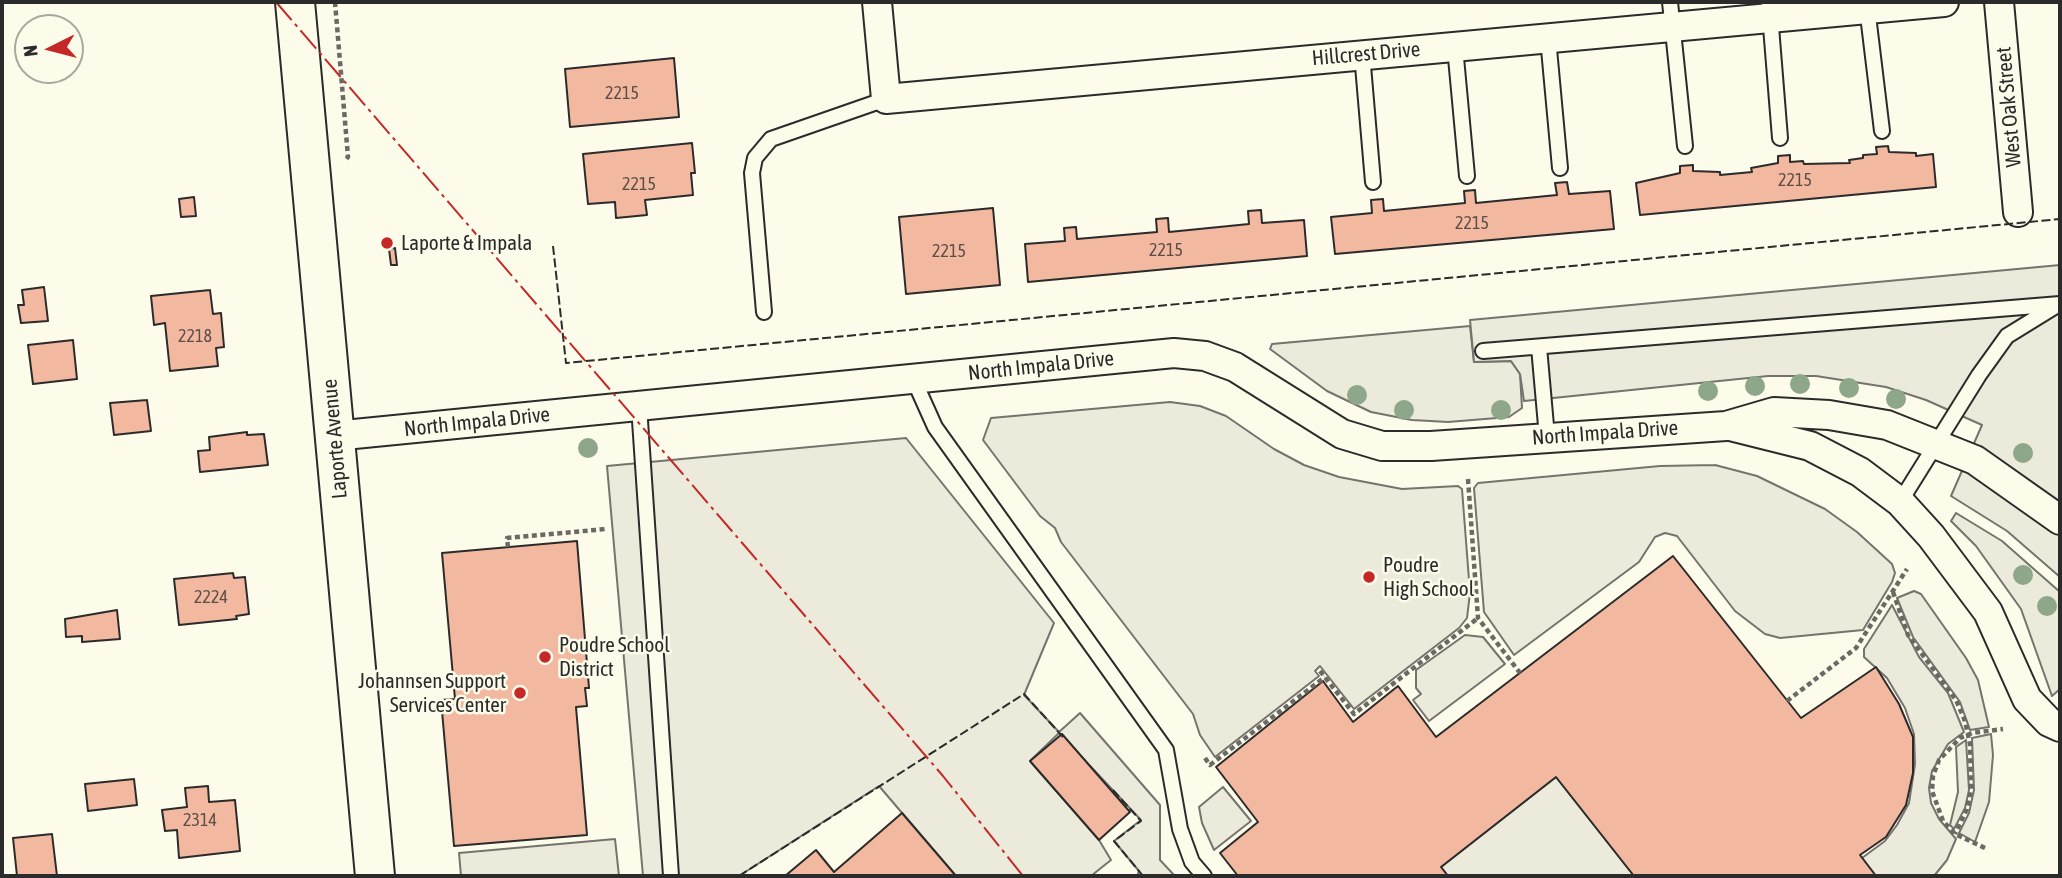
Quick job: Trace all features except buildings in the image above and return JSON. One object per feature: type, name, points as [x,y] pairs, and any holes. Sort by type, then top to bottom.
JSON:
[{"type":"street","name":"Laporte Avenue","points":[[295,2],[375,876]]},
{"type":"street","points":[[877,2],[886,99]]},
{"type":"street","name":"Hillcrest Drive","points":[[886,99],[1548,38],[1671,14],[1944,2]]},
{"type":"street","name":"West Oak Street","points":[[1999,2],[2018,212]]},
{"type":"street","name":"North Impala Drive","points":[[334,436],[1174,353],[1205,356],[1236,367],[1342,434],[1382,446],[1431,446],[1726,426],[1774,412],[1829,415],[1887,425],[1975,460],[2060,520]]},
{"type":"street","name":"North Impala Drive","points":[[1726,426],[1810,446],[1860,472],[1900,502],[1931,536],[1988,612],[2027,699],[2049,722],[2060,727]]},
{"type":"lane","points":[[1866,5],[1882,131]]},
{"type":"lane","points":[[1770,10],[1780,138]]},
{"type":"lane","points":[[1671,14],[1685,146]]},
{"type":"lane","points":[[1548,38],[1560,169]]},
{"type":"lane","points":[[1455,47],[1467,176]]},
{"type":"lane","points":[[1362,54],[1373,182]]},
{"type":"lane","points":[[764,312],[752,173],[755,158],[771,139],[886,99]]},
{"type":"lane","points":[[1482,351],[2059,304]]},
{"type":"lane","points":[[1900,502],[1979,375],[2007,336],[2059,304]]},
{"type":"lane","points":[[1539,346],[1546,437]]},
{"type":"lane","points":[[913,379],[935,427],[1166,750],[1180,829],[1192,862],[1204,876]]},
{"type":"lane","points":[[639,407],[671,876]]},
{"type":"path","points":[[335,2],[348,157]]},
{"type":"path","points":[[1468,479],[1478,618],[1520,673]]},
{"type":"path","points":[[508,547],[507,538],[606,529]]},
{"type":"path","points":[[1787,701],[1856,648],[1907,569]]},
{"type":"path","points":[[1893,592],[1908,635],[1956,700],[1968,734],[1972,766],[1971,790],[1967,809],[1955,834]]},
{"type":"path","points":[[1320,671],[1354,714],[1478,618]]},
{"type":"path","points":[[1205,758],[1210,765],[1325,677]]},
{"type":"path","points":[[1985,848],[1955,834],[1935,805],[1933,776],[1949,747],[1968,734],[2003,729]]},
{"type":"shaded area","points":[[2060,265],[2060,577],[2007,531],[1951,496],[1982,425],[1926,400],[1886,387],[1816,376],[1768,376],[1524,401],[1520,374],[1511,361],[1474,362],[1470,320]]},
{"type":"shaded area","points":[[1470,326],[1474,362],[1511,361],[1520,374],[1522,408],[1509,417],[1448,422],[1412,420],[1371,412],[1327,391],[1270,349],[1272,344]]},
{"type":"shaded area","points":[[1170,402],[1200,406],[1226,416],[1274,449],[1304,465],[1339,477],[1402,489],[1458,486],[1462,489],[1470,593],[1467,618],[1459,628],[1354,709],[1320,666],[1315,671],[1319,676],[1215,757],[1200,735],[1193,714],[1061,542],[1055,528],[1040,516],[983,440],[991,418]]},
{"type":"shaded area","points":[[906,438],[1054,623],[1024,695],[1059,732],[1080,713],[1160,805],[1160,860],[1175,876],[1137,876],[1139,871],[1114,841],[1141,820],[1059,733],[1030,761],[1099,840],[1111,860],[1091,876],[956,876],[879,786],[739,876],[643,876],[607,466]]},
{"type":"shaded area","points":[[1715,465],[1757,476],[1825,509],[1857,532],[1892,564],[1895,573],[1892,582],[1863,630],[1780,638],[1765,634],[1735,611],[1677,536],[1665,533],[1655,537],[1639,562],[1514,655],[1484,612],[1474,488],[1478,483],[1660,466]]},
{"type":"shaded area","points":[[1956,513],[2002,541],[2060,592],[2060,689],[2052,696],[2021,609],[1976,546],[1951,521]]},
{"type":"shaded area","points":[[1914,591],[1921,594],[1966,658],[1978,680],[1989,727],[1970,730],[1960,702],[1913,637],[1897,598]]},
{"type":"shaded area","points":[[1892,605],[1919,657],[1948,693],[1964,732],[1948,744],[1932,771],[1929,788],[1931,803],[1939,819],[1956,839],[1947,860],[1934,876],[1876,876],[1862,858],[1885,841],[1897,825],[1909,803],[1915,764],[1914,734],[1905,708],[1887,678],[1864,657],[1864,649]]},
{"type":"shaded area","points":[[1465,635],[1483,637],[1505,664],[1429,721],[1413,700],[1421,694],[1416,688],[1416,670]]},
{"type":"shaded area","points":[[1991,734],[1993,755],[1989,802],[1975,842],[1959,833],[1969,813],[1974,790],[1972,738]]},
{"type":"shaded area","points":[[1966,740],[1969,790],[1965,808],[1954,829],[1950,825],[1958,792],[1956,747]]},
{"type":"shaded area","points":[[1556,777],[1634,876],[1448,876],[1441,867]]},
{"type":"shaded area","points":[[1223,787],[1251,821],[1214,850],[1202,823],[1199,807]]},
{"type":"shaded area","points":[[615,839],[619,876],[461,876],[459,853]]},
{"type":"fence","points":[[553,246],[566,363],[2060,219]]},
{"type":"fence","points":[[739,876],[1024,694],[1063,737]]},
{"type":"fence","points":[[1113,790],[1141,821],[1114,841],[1143,876]]},
{"type":"power","points":[[276,2],[943,776],[1023,876]]},
{"type":"place","name":"Laporte & Impala","points":[[387,243]]},
{"type":"place","name":"Poudre High School","points":[[1369,577]]},
{"type":"place","name":"Poudre School District","points":[[545,657]]},
{"type":"place","name":"Johannsen Support Services Center","points":[[520,693]]}]
